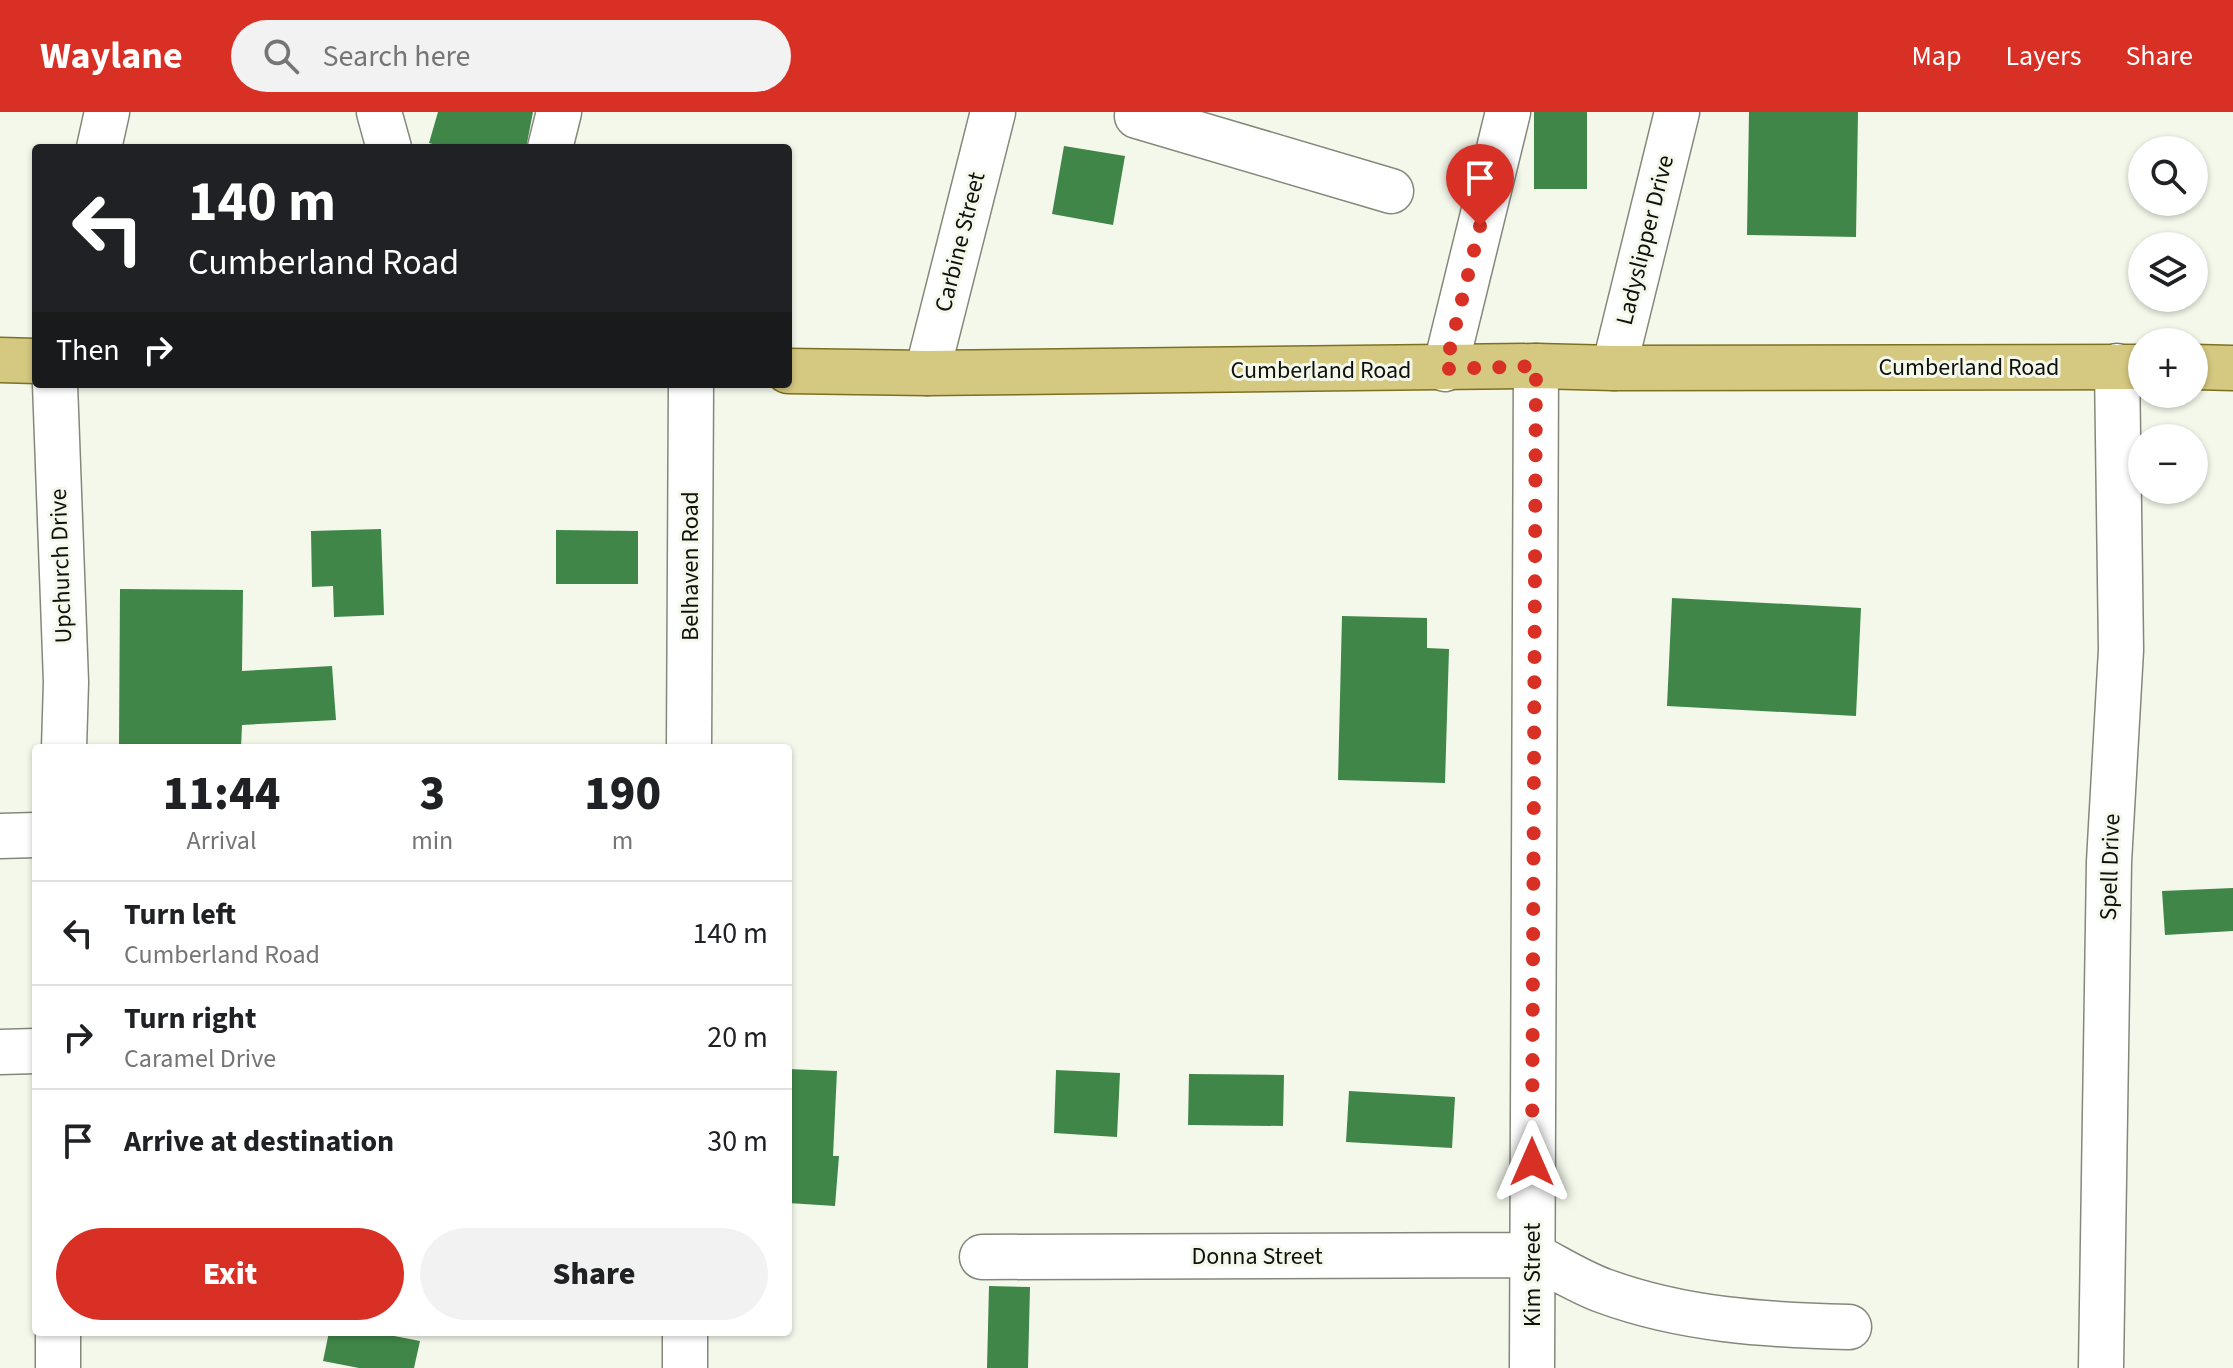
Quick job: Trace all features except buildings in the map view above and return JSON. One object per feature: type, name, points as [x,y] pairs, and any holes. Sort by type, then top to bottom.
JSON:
[{"type":"main road","points":[[0,360],[32,361]]},
{"type":"main road","name":"Cumberland Road","points":[[792,371],[927,373],[1536,366],[2128,366]]},
{"type":"main road","points":[[2208,367],[2233,368]]},
{"type":"street","points":[[100,144],[107,112]]},
{"type":"street","points":[[379,112],[388,144]]},
{"type":"street","points":[[551,144],[559,112]]},
{"type":"street","name":"Carbine Street","points":[[927,373],[993,112]]},
{"type":"street","points":[[1445,369],[1508,112]]},
{"type":"street","name":"Ladyslipper Drive","points":[[1614,368],[1677,112]]},
{"type":"street","points":[[1132,113],[1391,191]]},
{"type":"street","name":"Kim Street","points":[[1532,1368],[1536,366]]},
{"type":"street","name":"Upchurch Drive","points":[[55,388],[66,682],[64,744]]},
{"type":"street","name":"Belhaven Road","points":[[689,744],[691,388]]},
{"type":"street","name":"Spell Drive","points":[[2101,1368],[2109,862],[2121,650],[2129,408]]},
{"type":"street","points":[[0,836],[32,835]]},
{"type":"street","points":[[0,1052],[32,1051]]},
{"type":"street","points":[[1532,1255],[1604,1291],[1703,1318],[1766,1325],[1849,1327]]},
{"type":"street","name":"Donna Street","points":[[982,1257],[1532,1255]]},
{"type":"street","points":[[58,1336],[58,1368]]},
{"type":"street","points":[[685,1336],[685,1368]]},
{"type":"route","points":[[1480,226],[1445,369],[1536,366],[1532,1162]]}]
